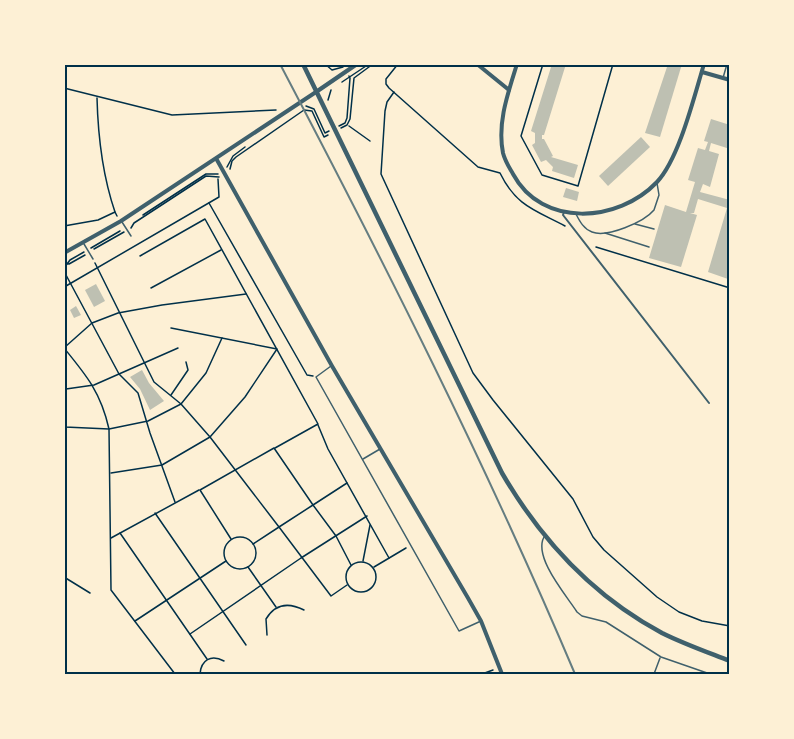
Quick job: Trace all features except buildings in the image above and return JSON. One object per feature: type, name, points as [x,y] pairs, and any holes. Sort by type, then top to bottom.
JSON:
[{"type":"street","points":[[303,64],[502,473],[519,502],[545,537],[601,592],[662,633],[729,661]]},
{"type":"street","points":[[64,253],[121,221],[217,160],[357,64]]},
{"type":"street","points":[[477,64],[509,90]]},
{"type":"street","points":[[517,64],[501,126],[505,159],[520,187],[531,197],[549,208],[576,213],[606,212],[625,206],[657,182],[675,154],[704,64]]},
{"type":"street","points":[[702,72],[729,80]]},
{"type":"street","points":[[217,160],[332,366],[481,621],[502,675]]},
{"type":"street","points":[[564,212],[563,215],[709,403]]},
{"type":"lane","points":[[723,78],[727,64]]},
{"type":"lane","points":[[604,233],[634,224],[654,210],[659,197],[657,182]]},
{"type":"lane","points":[[576,213],[584,227],[593,232],[604,233],[649,247]]},
{"type":"lane","points":[[121,221],[131,236]]},
{"type":"lane","points":[[634,224],[654,230]]},
{"type":"lane","points":[[83,243],[93,259]]},
{"type":"lane","points":[[332,366],[316,377],[459,631],[481,621]]},
{"type":"lane","points":[[363,459],[380,448]]},
{"type":"lane","points":[[545,537],[541,548],[545,563],[577,612],[582,616],[606,622],[661,657],[710,675]]},
{"type":"lane","points":[[654,675],[661,657]]},
{"type":"path","points":[[325,64],[327,68]]},
{"type":"path","points":[[342,83],[369,64]]},
{"type":"path","points":[[218,178],[231,169],[232,161],[236,157],[304,110],[312,111],[324,137],[347,125],[350,119],[354,78],[373,64]]},
{"type":"path","points":[[398,64],[386,79],[386,84],[394,92],[478,167],[500,173],[508,189],[520,202],[566,228]]},
{"type":"path","points":[[543,64],[521,136],[542,176],[578,186],[613,64]]},
{"type":"path","points":[[64,88],[172,115],[289,110]]},
{"type":"path","points":[[326,112],[329,94],[333,88]]},
{"type":"path","points":[[394,92],[388,100],[385,111],[381,174],[473,373],[573,499],[593,537],[615,561],[657,597],[679,612],[702,621],[729,626]]},
{"type":"path","points":[[98,97],[98,133],[105,185],[115,212],[121,221]]},
{"type":"path","points":[[347,125],[370,141]]},
{"type":"path","points":[[64,263],[69,264],[134,226],[134,223],[206,177],[218,178]]},
{"type":"path","points":[[64,283],[66,286],[219,197],[220,180],[218,178]]},
{"type":"path","points":[[209,203],[307,375],[316,377]]},
{"type":"path","points":[[64,225],[98,220],[115,212]]},
{"type":"path","points":[[140,256],[206,219],[389,558]]},
{"type":"path","points":[[587,246],[729,288]]},
{"type":"path","points":[[150,288],[222,250]]},
{"type":"path","points":[[93,259],[154,381],[181,404],[210,437],[331,596],[347,585]]},
{"type":"path","points":[[66,275],[119,374],[138,393],[150,433],[176,502]]},
{"type":"path","points":[[175,675],[111,590],[109,429],[94,385],[64,347],[93,323],[118,313],[246,294]]},
{"type":"path","points":[[171,328],[277,349]]},
{"type":"path","points":[[178,348],[94,385],[65,389],[65,427],[109,429],[148,421],[181,404],[206,373],[222,338]]},
{"type":"path","points":[[110,474],[162,465],[210,437],[244,397],[277,349]]},
{"type":"path","points":[[171,395],[188,370],[186,362]]},
{"type":"path","points":[[110,538],[318,424]]},
{"type":"path","points":[[274,448],[336,536],[351,565]]},
{"type":"path","points":[[253,544],[348,482]]},
{"type":"path","points":[[200,490],[231,539]]},
{"type":"path","points":[[155,513],[246,645]]},
{"type":"path","points":[[190,634],[367,516]]},
{"type":"path","points":[[363,561],[370,524]]},
{"type":"path","points":[[120,533],[207,659]]},
{"type":"path","points":[[245,538],[253,544],[254,559],[247,566],[236,568],[226,561],[224,551],[231,539],[245,538]]},
{"type":"path","points":[[374,568],[412,546]]},
{"type":"path","points":[[135,621],[226,561]]},
{"type":"path","points":[[363,561],[374,568],[376,580],[369,590],[357,592],[347,585],[345,574],[351,565],[363,561]]},
{"type":"path","points":[[247,566],[276,608]]},
{"type":"path","points":[[64,577],[90,592]]},
{"type":"path","points":[[267,635],[266,620],[276,608],[290,605],[304,610]]},
{"type":"path","points":[[200,675],[202,664],[207,659],[224,660]]},
{"type":"path","points":[[482,675],[500,668]]},
{"type":"railway","points":[[280,64],[358,214],[471,442],[575,674]]}]
